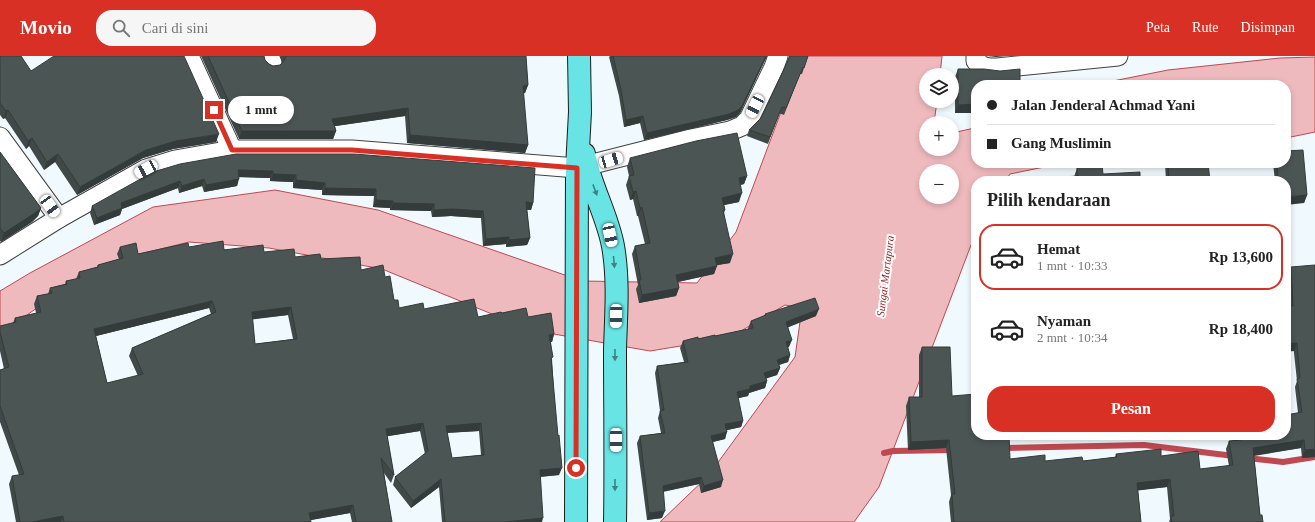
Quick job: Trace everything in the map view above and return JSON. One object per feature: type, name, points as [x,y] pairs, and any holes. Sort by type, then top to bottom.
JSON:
[{"type":"highway","points":[[576,516],[576,307],[578,226],[582,167],[579,125],[579,56]]},
{"type":"highway","points":[[582,167],[608,224],[614,254],[616,316],[615,516]]},
{"type":"street","points":[[189,56],[232,150]]},
{"type":"street","points":[[0,255],[59,218],[146,169],[176,160],[232,150],[352,150],[582,167],[730,131],[742,126],[749,119],[778,56]]},
{"type":"street","points":[[976,56],[976,61],[980,66],[986,68],[1118,56]]},
{"type":"street","points":[[0,137],[59,218]]},
{"type":"water","name":"Sungai Martapura","points":[[802,56],[942,56],[941,68],[919,68],[919,108],[936,108],[935,116],[919,116],[919,156],[959,156],[959,131],[971,129],[971,168],[1039,168],[1010,174],[1009,176],[971,176],[971,245],[879,487],[854,522],[660,522],[708,476],[795,357],[802,308],[785,305],[729,338],[650,351],[531,330],[382,269],[269,248],[189,242],[128,257],[34,310],[0,334],[0,291],[30,273],[153,207],[275,190],[378,210],[582,281],[697,283],[736,232]]},
{"type":"water","points":[[1315,57],[1315,132],[1291,137],[1291,80],[1118,80],[1168,70],[1280,58]]},
{"type":"building","points":[[0,56],[21,56],[31,71],[54,56],[184,56],[219,134],[176,141],[146,150],[80,187],[58,154],[47,162],[32,138],[28,141],[8,110],[6,111],[0,103]]},
{"type":"building","points":[[208,56],[264,56],[265,60],[273,66],[280,65],[286,56],[526,56],[528,85],[523,86],[528,145],[410,135],[408,108],[332,119],[336,131],[242,131]]},
{"type":"building","points":[[613,56],[766,56],[742,106],[738,110],[729,114],[647,133],[643,116],[626,120]]},
{"type":"building","points":[[790,56],[808,56],[786,108],[782,107],[770,137],[749,130],[761,118]]},
{"type":"building","points":[[959,69],[984,69],[1000,71],[1020,69],[1020,80],[971,80],[971,104],[959,105]]},
{"type":"building","points":[[737,133],[747,176],[739,178],[742,193],[722,198],[725,210],[723,210],[733,254],[715,258],[717,266],[676,275],[679,288],[642,295],[635,246],[650,243],[642,207],[640,208],[636,191],[633,192],[629,176],[634,175],[630,158],[696,141]]},
{"type":"building","points":[[1303,150],[1307,195],[1291,197],[1291,176],[1278,176],[1277,168],[1291,168],[1291,151]]},
{"type":"building","points":[[0,152],[41,208],[4,233],[0,228]]},
{"type":"building","points":[[236,154],[354,154],[535,168],[533,203],[526,202],[530,238],[509,240],[509,237],[486,239],[483,211],[453,209],[434,210],[434,204],[393,203],[393,201],[376,200],[376,189],[325,188],[325,183],[296,180],[296,175],[273,174],[273,171],[238,170],[239,179],[206,185],[204,179],[182,186],[180,181],[121,203],[122,208],[97,218],[92,206],[153,172],[180,164]]},
{"type":"building","points":[[1077,168],[1102,168],[1103,174],[1140,172],[1140,176],[1078,176]]},
{"type":"building","points":[[1168,168],[1209,168],[1209,176],[1169,176]]},
{"type":"building","points":[[223,241],[224,250],[263,245],[264,252],[294,249],[295,257],[320,254],[321,259],[360,257],[361,270],[383,265],[385,277],[390,276],[394,300],[398,300],[399,308],[423,303],[424,309],[474,299],[478,317],[526,308],[528,317],[551,313],[554,334],[549,335],[553,357],[551,358],[562,468],[540,470],[543,518],[505,522],[445,522],[441,479],[413,501],[395,477],[428,451],[423,423],[386,429],[394,475],[381,458],[392,522],[356,522],[353,505],[309,513],[311,522],[64,522],[63,516],[32,522],[20,522],[12,476],[24,474],[0,406],[0,370],[9,367],[0,332],[0,326],[16,322],[15,318],[41,312],[37,296],[52,293],[50,288],[67,284],[66,281],[80,278],[79,272],[123,258],[120,247],[136,243],[138,254],[188,243],[189,247]],"holes":[[[212,301],[216,312],[132,348],[143,374],[107,383],[94,329]],[[291,307],[297,339],[255,344],[252,312]],[[481,423],[484,455],[452,458],[446,426]]]},
{"type":"building","points":[[1315,265],[1315,449],[1305,450],[1304,440],[1253,448],[1260,515],[1262,515],[1263,522],[1172,522],[1171,516],[1174,516],[1170,479],[1137,483],[1141,522],[954,522],[952,494],[955,494],[949,440],[911,442],[909,397],[922,397],[922,347],[950,347],[952,396],[971,394],[971,440],[1009,440],[1010,459],[1045,455],[1045,461],[1082,457],[1083,461],[1117,457],[1116,454],[1161,449],[1161,456],[1198,451],[1200,469],[1233,465],[1229,441],[1291,440],[1291,414],[1302,412],[1297,379],[1300,378],[1297,343],[1291,344],[1291,306],[1293,306],[1291,267]]},
{"type":"building","points":[[815,298],[819,309],[786,322],[792,340],[786,342],[790,355],[777,360],[780,368],[764,373],[767,381],[750,386],[750,389],[737,392],[743,421],[725,424],[727,432],[711,436],[723,480],[704,486],[701,477],[663,486],[665,511],[649,513],[640,436],[665,433],[660,411],[664,410],[657,366],[688,362],[683,341],[753,328],[751,321],[766,315],[765,314]]},
{"type":"waterway","points":[[1002,448],[1144,445],[1234,456]]},
{"type":"waterway","points":[[884,453],[893,451],[953,450]]},
{"type":"waterway","points":[[1247,458],[1283,462],[1315,457]]},
{"type":"route","points":[[214,110],[232,150],[352,150],[577,168],[576,468]]}]
